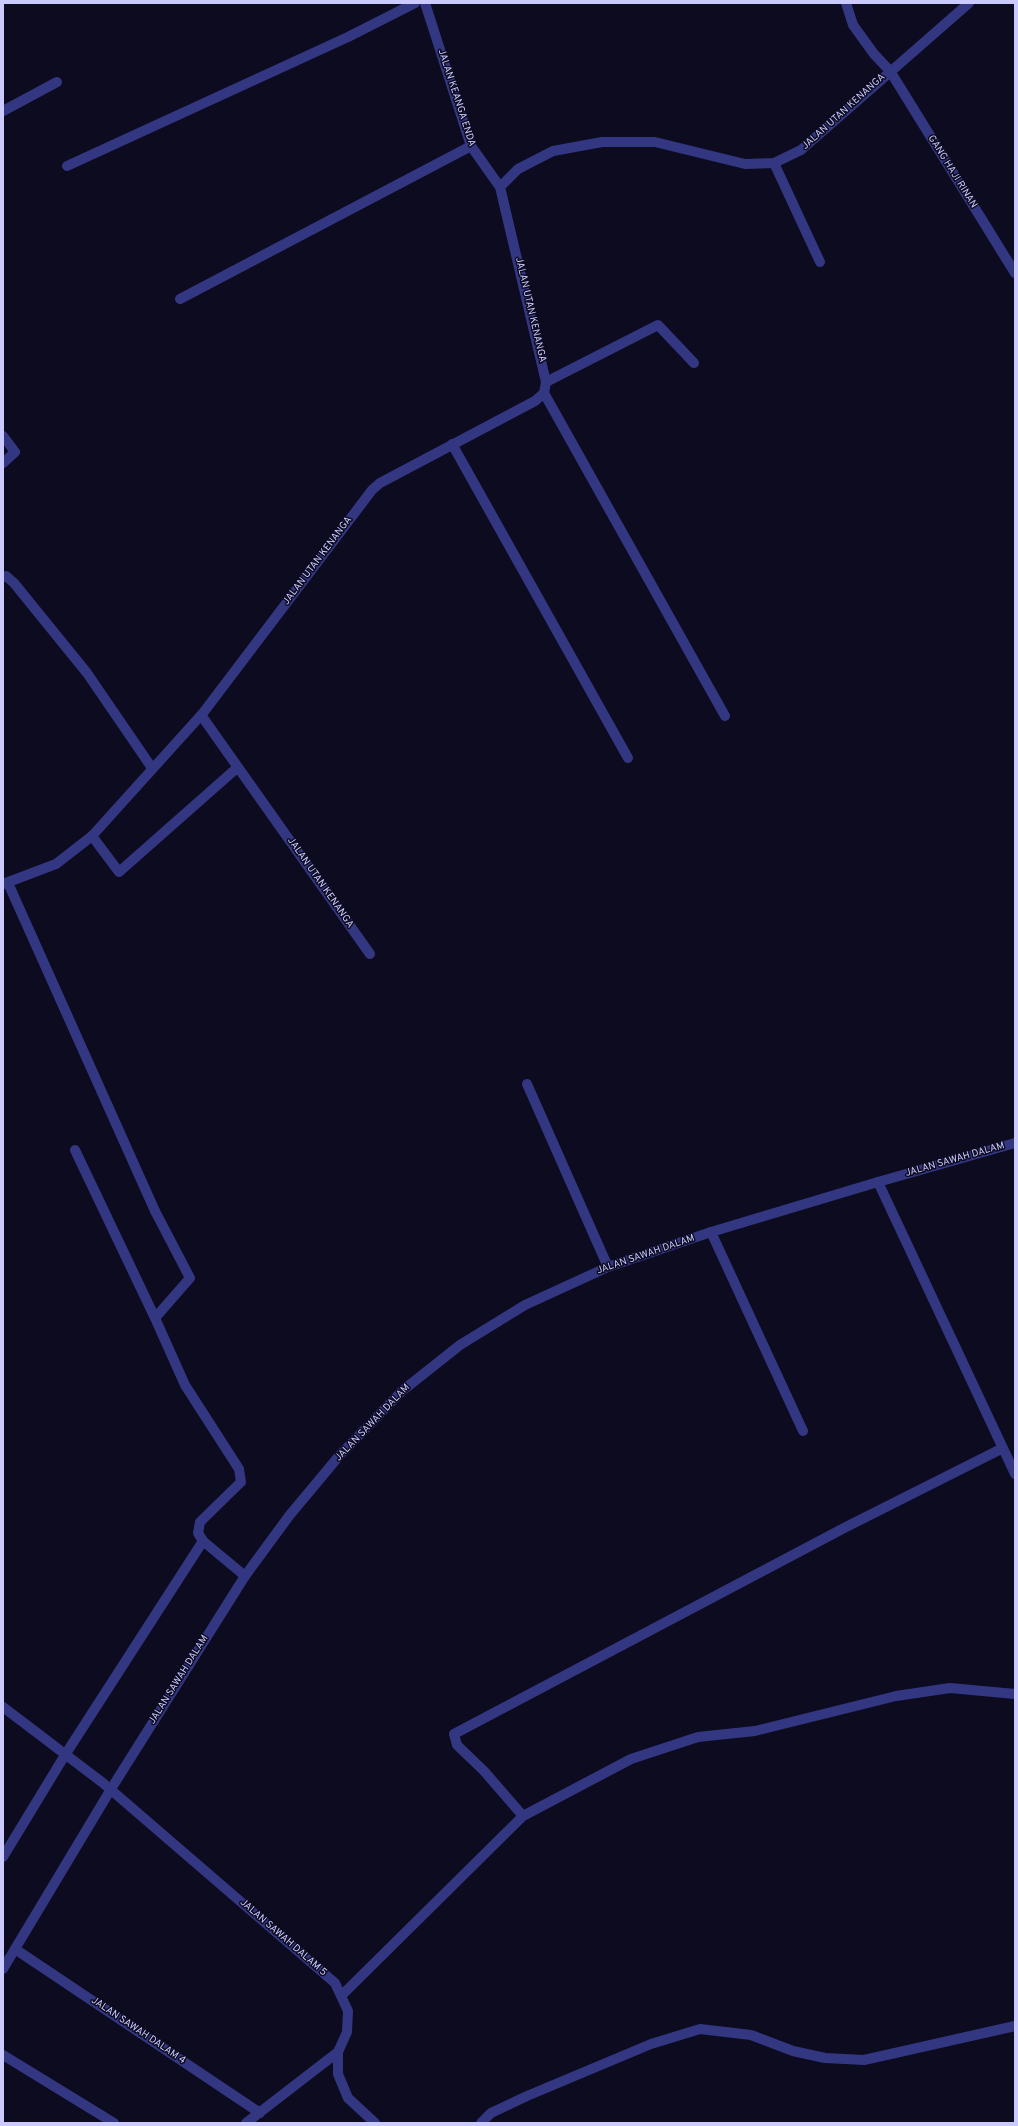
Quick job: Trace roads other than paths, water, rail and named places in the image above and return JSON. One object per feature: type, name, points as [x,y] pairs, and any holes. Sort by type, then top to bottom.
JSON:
[{"type":"street","points":[[67,166],[348,37],[415,3]]},
{"type":"street","name":"JALAN KEANGA ENDA","points":[[425,3],[471,146],[500,187]]},
{"type":"street","name":"GANG HAJI RINAN","points":[[846,3],[853,25],[874,54],[890,71],[1015,272]]},
{"type":"street","name":"JALAN UTAN KENANGA","points":[[6,883],[56,864],[92,836],[220,692],[372,490],[380,483],[535,401],[544,393],[546,382],[500,187],[518,169],[553,151],[602,142],[655,142],[745,164],[774,163],[801,150],[969,3]]},
{"type":"street","points":[[3,112],[56,82]]},
{"type":"street","points":[[180,299],[471,146]]},
{"type":"street","points":[[774,163],[820,262]]},
{"type":"street","points":[[546,382],[658,325],[694,363]]},
{"type":"street","points":[[544,393],[725,716]]},
{"type":"street","points":[[3,436],[15,452],[3,463]]},
{"type":"street","points":[[452,444],[628,758]]},
{"type":"street","points":[[3,577],[6,576],[14,583],[86,673],[152,768]]},
{"type":"street","name":"JALAN UTAN KENANGA","points":[[202,714],[370,954]]},
{"type":"street","points":[[92,836],[119,872],[238,767]]},
{"type":"street","points":[[6,883],[155,1211],[190,1278],[155,1318]]},
{"type":"street","points":[[527,1084],[608,1267]]},
{"type":"street","name":"JALAN SAWAH DALAM","points":[[3,1969],[107,1786],[245,1576],[289,1516],[339,1456],[402,1391],[460,1345],[525,1305],[608,1267],[711,1232],[1015,1143]]},
{"type":"street","points":[[75,1150],[155,1318],[185,1385],[240,1469],[241,1482],[200,1522],[198,1532],[203,1541],[212,1550],[245,1576]]},
{"type":"street","points":[[878,1182],[1015,1474]]},
{"type":"street","points":[[711,1232],[803,1431]]},
{"type":"street","points":[[523,1816],[484,1771],[457,1745],[454,1734],[846,1527],[1004,1448]]},
{"type":"street","points":[[3,1856],[65,1755],[203,1541]]},
{"type":"street","points":[[341,1996],[523,1816],[631,1759],[698,1737],[755,1731],[896,1696],[950,1688],[1015,1694]]},
{"type":"street","name":"JALAN SAWAH DALAM 5","points":[[3,1707],[107,1786],[335,1983],[348,2011],[347,2032],[338,2052],[338,2074],[348,2098],[375,2123]]},
{"type":"street","name":"JALAN SAWAH DALAM 4","points":[[15,1949],[260,2113]]},
{"type":"street","points":[[481,2123],[490,2113],[651,2044],[700,2028],[751,2035],[793,2051],[825,2058],[864,2060],[1015,2026]]},
{"type":"street","points":[[246,2123],[338,2052]]},
{"type":"street","points":[[3,2055],[114,2123]]}]
